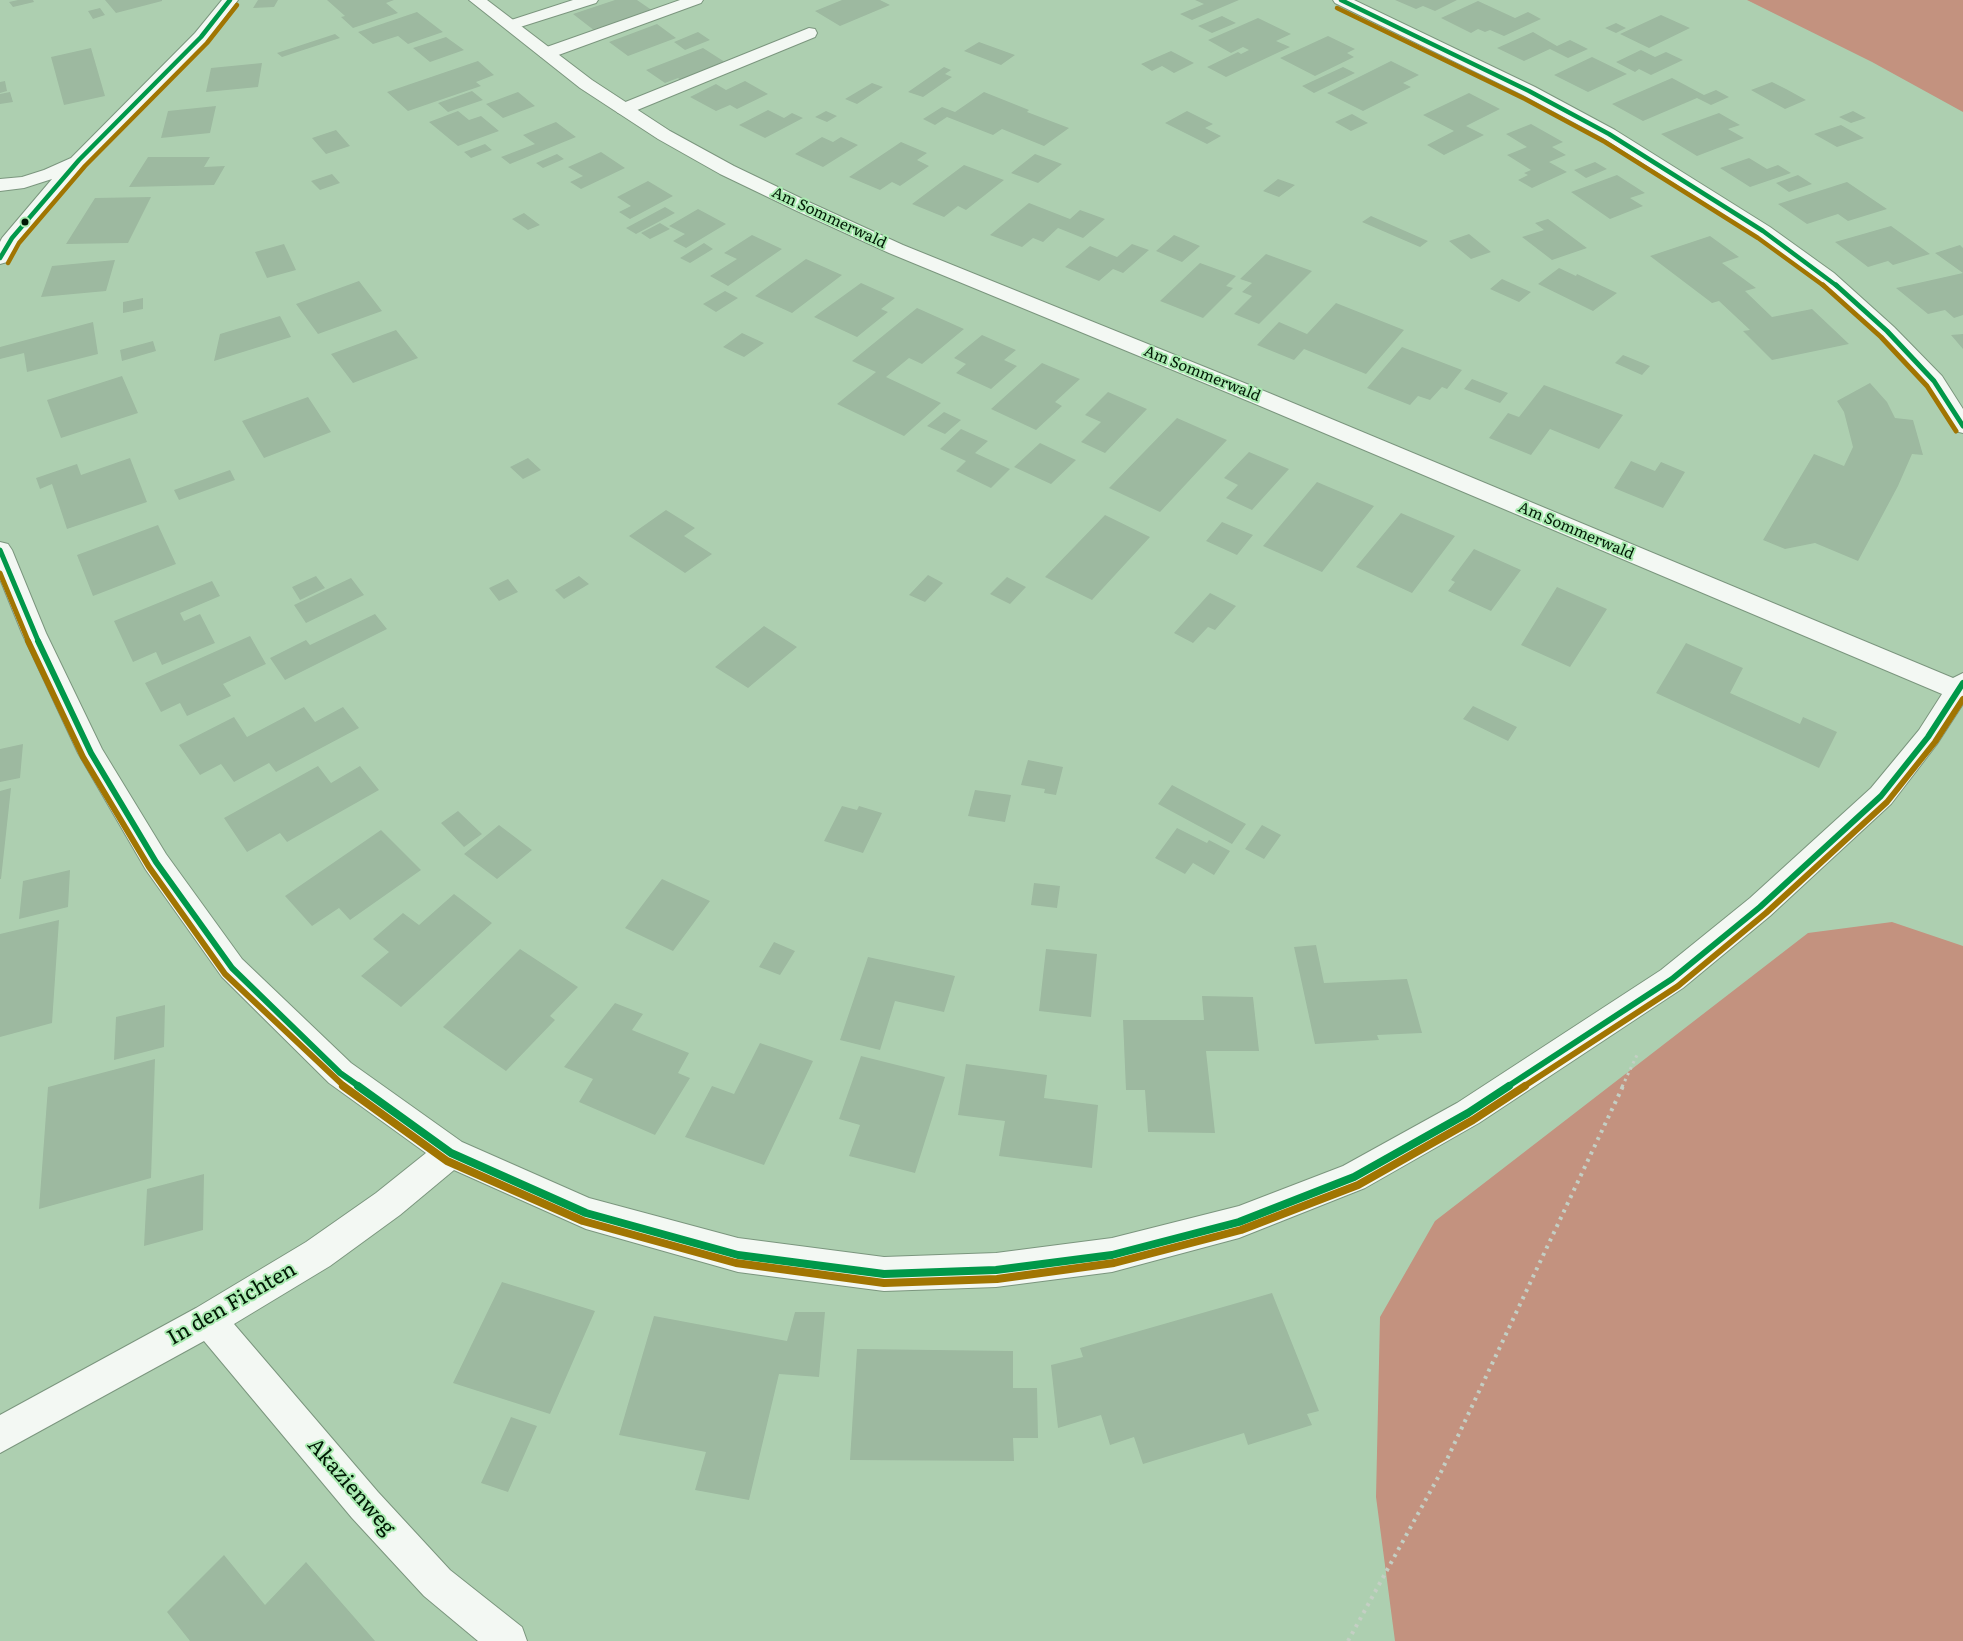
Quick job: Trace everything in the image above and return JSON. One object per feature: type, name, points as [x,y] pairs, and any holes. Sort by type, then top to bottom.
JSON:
[{"type":"street","points":[[0,258],[12,238],[80,160],[201,37],[230,0]]},
{"type":"street","name":"Am Sommerwald","points":[[477,0],[624,109],[664,135],[727,170],[896,248],[1962,689]]},
{"type":"street","points":[[511,25],[590,0]]},
{"type":"street","points":[[547,53],[695,0]]},
{"type":"street","points":[[1341,0],[1520,87],[1609,134],[1763,231],[1827,277],[1887,330],[1934,381],[1963,426]]},
{"type":"street","points":[[624,109],[809,33]]},
{"type":"street","points":[[0,185],[24,182],[51,174],[80,160]]},
{"type":"street","points":[[0,550],[34,633],[91,752],[156,862],[232,968],[340,1073],[451,1153],[586,1213],[738,1255],[884,1274],[996,1270],[1112,1255],[1239,1222],[1354,1177],[1468,1113],[1672,979],[1760,907],[1881,796],[1928,737],[1962,689]]},
{"type":"street","name":"In den Fichten","points":[[0,1435],[208,1320],[318,1254],[388,1204],[451,1153]]},
{"type":"street","name":"Akazienweg","points":[[208,1320],[365,1505],[437,1583],[508,1641]]},
{"type":"path","points":[[1348,1641],[1441,1472],[1639,1051]]},
{"type":"shaded area","points":[[1747,0],[1963,0],[1963,112],[1872,62]]},
{"type":"shaded area","points":[[1892,922],[1963,946],[1963,1641],[1395,1641],[1376,1497],[1380,1317],[1435,1221],[1808,933]]},
{"type":"building","points":[[33,0],[34,2],[13,7],[9,2]]},
{"type":"building","points":[[105,0],[162,0],[162,1],[116,13]]},
{"type":"building","points":[[258,0],[278,0],[274,7],[253,8]]},
{"type":"building","points":[[327,0],[394,0],[386,3],[398,13],[353,28],[341,17],[345,16]]},
{"type":"building","points":[[615,0],[637,0],[653,11],[595,31],[573,14]]},
{"type":"building","points":[[842,0],[880,0],[890,5],[840,26],[815,11]]},
{"type":"building","points":[[1195,0],[1239,0],[1192,20],[1180,14],[1204,4]]},
{"type":"building","points":[[1395,0],[1457,0],[1435,11],[1423,6],[1416,9]]},
{"type":"building","points":[[1478,1],[1515,18],[1528,12],[1541,19],[1504,36],[1490,30],[1485,32],[1478,29],[1471,33],[1441,18]]},
{"type":"building","points":[[100,8],[105,15],[93,19],[88,11]]},
{"type":"building","points":[[417,12],[443,32],[408,44],[398,36],[373,44],[358,32]]},
{"type":"building","points":[[1661,15],[1690,28],[1649,48],[1620,34]]},
{"type":"building","points":[[1222,16],[1236,23],[1212,33],[1198,26]]},
{"type":"building","points":[[1258,18],[1291,34],[1276,41],[1290,47],[1226,77],[1207,67],[1238,52],[1241,54],[1249,50],[1243,47],[1231,53],[1208,40]]},
{"type":"building","points":[[1616,23],[1626,28],[1616,33],[1605,28]]},
{"type":"building","points":[[657,24],[676,38],[628,56],[609,42]]},
{"type":"building","points":[[698,32],[710,40],[685,50],[674,42]]},
{"type":"building","points":[[1533,32],[1557,46],[1570,40],[1588,49],[1568,58],[1550,49],[1524,61],[1497,48]]},
{"type":"building","points":[[335,34],[340,38],[282,57],[277,53]]},
{"type":"building","points":[[1328,36],[1355,49],[1347,53],[1354,57],[1315,76],[1280,58]]},
{"type":"building","points":[[446,37],[464,50],[430,62],[413,48]]},
{"type":"building","points":[[979,42],[1015,55],[1001,65],[964,51]]},
{"type":"building","points":[[91,48],[105,96],[64,105],[51,57]]},
{"type":"building","points":[[703,48],[728,64],[683,81],[678,78],[665,83],[646,70]]},
{"type":"building","points":[[1641,50],[1655,57],[1666,52],[1683,60],[1651,75],[1639,69],[1635,72],[1616,62]]},
{"type":"building","points":[[1171,51],[1194,63],[1174,73],[1162,66],[1152,71],[1141,64]]},
{"type":"building","points":[[1592,57],[1627,74],[1588,92],[1554,75]]},
{"type":"building","points":[[478,61],[494,75],[476,82],[481,86],[408,111],[387,92]]},
{"type":"building","points":[[1391,61],[1419,75],[1403,83],[1411,87],[1363,111],[1327,93]]},
{"type":"building","points":[[262,63],[258,87],[206,92],[211,68]]},
{"type":"building","points":[[944,67],[951,70],[945,74],[952,77],[923,97],[908,92]]},
{"type":"building","points":[[1343,67],[1355,73],[1314,93],[1302,86]]},
{"type":"building","points":[[1672,78],[1704,95],[1716,90],[1729,97],[1711,105],[1697,98],[1643,121],[1612,104]]},
{"type":"building","points":[[5,81],[7,91],[0,93],[0,82]]},
{"type":"building","points":[[745,81],[768,94],[737,109],[730,105],[716,111],[690,97],[716,84],[726,90]]},
{"type":"building","points":[[1772,82],[1806,100],[1785,109],[1751,90]]},
{"type":"building","points":[[872,83],[883,87],[857,104],[845,99]]},
{"type":"building","points":[[472,91],[483,100],[448,112],[438,103]]},
{"type":"building","points":[[10,92],[13,102],[0,104],[0,94]]},
{"type":"building","points":[[518,92],[535,106],[503,118],[486,104]]},
{"type":"building","points":[[984,92],[1029,110],[1027,112],[1069,128],[1044,146],[1002,129],[993,135],[947,117],[935,125],[923,119],[942,107],[955,112]]},
{"type":"building","points":[[1469,93],[1500,109],[1466,126],[1484,135],[1444,155],[1427,145],[1454,131],[1423,115]]},
{"type":"building","points":[[216,106],[210,133],[161,138],[168,111]]},
{"type":"building","points":[[768,110],[784,118],[792,113],[803,118],[765,138],[739,125]]},
{"type":"building","points":[[458,111],[469,120],[481,116],[499,131],[458,146],[429,122]]},
{"type":"building","points":[[826,111],[837,116],[827,122],[815,117]]},
{"type":"building","points":[[1187,111],[1213,124],[1205,128],[1221,136],[1207,144],[1165,123]]},
{"type":"building","points":[[1853,111],[1866,118],[1851,123],[1839,117]]},
{"type":"building","points":[[1719,113],[1740,125],[1728,129],[1744,138],[1697,156],[1661,134]]},
{"type":"building","points":[[1352,114],[1368,123],[1351,131],[1335,122]]},
{"type":"building","points":[[556,122],[576,137],[510,164],[501,157],[535,144],[523,135]]},
{"type":"building","points":[[1531,124],[1563,142],[1552,147],[1566,155],[1549,162],[1567,172],[1532,188],[1518,180],[1528,175],[1524,173],[1531,170],[1507,155],[1527,147],[1506,134]]},
{"type":"building","points":[[1841,125],[1864,138],[1837,147],[1814,134]]},
{"type":"building","points":[[336,130],[350,146],[326,154],[312,138]]},
{"type":"building","points":[[822,137],[833,142],[841,137],[858,145],[823,167],[795,154]]},
{"type":"building","points":[[901,142],[927,153],[917,160],[929,166],[900,186],[892,182],[880,190],[849,177]]},
{"type":"building","points":[[485,144],[492,150],[471,158],[464,152]]},
{"type":"building","points":[[601,152],[625,168],[581,189],[570,182],[583,176],[568,167]]},
{"type":"building","points":[[557,154],[564,159],[543,168],[536,163]]},
{"type":"building","points":[[1035,154],[1062,164],[1038,183],[1011,173]]},
{"type":"building","points":[[148,157],[210,157],[204,167],[225,166],[214,185],[129,187]]},
{"type":"building","points":[[1749,158],[1767,169],[1778,165],[1791,173],[1750,187],[1720,168]]},
{"type":"building","points":[[1595,162],[1607,169],[1586,178],[1574,170]]},
{"type":"building","points":[[964,165],[1004,180],[966,210],[958,206],[944,217],[912,204]]},
{"type":"building","points":[[332,174],[340,183],[320,190],[311,181]]},
{"type":"building","points":[[1617,175],[1645,193],[1630,198],[1643,206],[1610,219],[1571,192]]},
{"type":"building","points":[[1798,175],[1812,184],[1789,192],[1776,183]]},
{"type":"building","points":[[1278,179],[1295,185],[1279,197],[1263,191]]},
{"type":"building","points":[[648,181],[673,196],[630,219],[619,212],[631,206],[617,197]]},
{"type":"building","points":[[1847,182],[1887,209],[1848,221],[1838,214],[1807,224],[1778,204]]},
{"type":"building","points":[[151,197],[128,243],[66,244],[95,198]]},
{"type":"building","points":[[1029,203],[1070,219],[1080,210],[1105,219],[1083,238],[1058,228],[1043,242],[1033,238],[1022,247],[990,235]]},
{"type":"building","points":[[665,207],[675,213],[636,234],[626,228]]},
{"type":"building","points":[[698,209],[726,224],[686,248],[673,241],[685,234],[669,226]]},
{"type":"building","points":[[524,213],[540,225],[528,230],[512,219]]},
{"type":"building","points":[[1371,216],[1428,241],[1420,247],[1362,222]]},
{"type":"building","points":[[1548,219],[1587,248],[1552,260],[1522,237],[1544,230],[1535,223]]},
{"type":"building","points":[[660,223],[670,229],[650,239],[641,233]]},
{"type":"building","points":[[1891,226],[1930,254],[1893,265],[1888,261],[1868,267],[1835,242]]},
{"type":"building","points":[[1469,234],[1491,252],[1471,259],[1449,241]]},
{"type":"building","points":[[752,235],[782,249],[728,286],[710,276],[737,259],[724,253]]},
{"type":"building","points":[[1174,235],[1200,246],[1182,262],[1156,251]]},
{"type":"building","points":[[1710,236],[1739,257],[1722,263],[1756,288],[1745,291],[1772,317],[1812,309],[1849,344],[1772,360],[1743,331],[1750,330],[1719,301],[1712,303],[1650,256]]},
{"type":"building","points":[[704,243],[713,249],[690,263],[680,258]]},
{"type":"building","points":[[284,244],[296,270],[267,278],[255,252]]},
{"type":"building","points":[[1132,244],[1149,250],[1123,273],[1113,269],[1099,281],[1065,267],[1090,246],[1117,257]]},
{"type":"building","points":[[1960,245],[1963,248],[1963,273],[1935,253]]},
{"type":"building","points":[[1266,254],[1312,271],[1259,324],[1234,314],[1252,296],[1242,292],[1252,283],[1240,279]]},
{"type":"building","points":[[806,259],[842,275],[792,313],[755,296]]},
{"type":"building","points":[[115,260],[106,291],[41,297],[52,266]]},
{"type":"building","points":[[1200,263],[1236,276],[1226,286],[1233,288],[1203,318],[1160,301]]},
{"type":"building","points":[[1559,268],[1576,276],[1577,274],[1617,293],[1593,311],[1538,284]]},
{"type":"building","points":[[1963,273],[1963,315],[1954,318],[1945,310],[1928,314],[1896,288]]},
{"type":"building","points":[[1502,279],[1531,292],[1519,302],[1490,289]]},
{"type":"building","points":[[359,281],[382,311],[318,334],[296,304]]},
{"type":"building","points":[[861,283],[895,298],[881,309],[888,312],[857,337],[814,317]]},
{"type":"building","points":[[725,291],[738,298],[716,312],[703,304]]},
{"type":"building","points":[[143,298],[143,309],[123,313],[123,302]]},
{"type":"building","points":[[1336,303],[1404,330],[1366,374],[1304,349],[1294,360],[1257,345],[1279,322],[1307,334]]},
{"type":"building","points":[[917,308],[964,329],[922,364],[909,358],[886,377],[941,403],[904,436],[837,404],[876,372],[852,361]]},
{"type":"building","points":[[280,316],[291,337],[214,361],[220,334]]},
{"type":"building","points":[[93,322],[98,354],[27,372],[24,353],[0,359],[0,347]]},
{"type":"building","points":[[396,330],[418,358],[353,383],[331,354]]},
{"type":"building","points":[[742,333],[764,343],[744,357],[723,347]]},
{"type":"building","points":[[1963,334],[1963,349],[1951,335]]},
{"type":"building","points":[[982,335],[1016,350],[1004,360],[1017,366],[991,389],[956,373],[966,364],[954,358]]},
{"type":"building","points":[[153,341],[156,351],[122,361],[120,350]]},
{"type":"building","points":[[1402,347],[1462,370],[1447,389],[1442,387],[1430,400],[1418,396],[1410,405],[1367,388]]},
{"type":"building","points":[[1623,355],[1650,366],[1642,375],[1615,363]]},
{"type":"building","points":[[1042,363],[1080,379],[1055,402],[1062,406],[1036,430],[991,409]]},
{"type":"building","points":[[122,376],[138,413],[61,438],[47,400]]},
{"type":"building","points":[[1472,379],[1508,393],[1500,403],[1464,389]]},
{"type":"building","points":[[1870,383],[1887,402],[1895,418],[1913,420],[1923,455],[1912,454],[1898,486],[1858,561],[1815,543],[1785,549],[1763,540],[1814,454],[1844,466],[1853,447],[1844,412],[1837,401]]},
{"type":"building","points":[[1544,385],[1623,415],[1599,449],[1550,429],[1531,455],[1489,438],[1508,413],[1519,417]]},
{"type":"building","points":[[1108,392],[1147,409],[1105,453],[1081,442],[1101,422],[1085,415]]},
{"type":"building","points":[[308,397],[331,432],[264,458],[242,421]]},
{"type":"building","points":[[944,412],[961,420],[945,434],[927,426]]},
{"type":"building","points":[[1177,418],[1227,440],[1160,512],[1109,488]]},
{"type":"building","points":[[961,429],[988,441],[975,453],[1010,469],[991,488],[956,471],[966,461],[940,449]]},
{"type":"building","points":[[1040,443],[1076,460],[1051,484],[1014,467]]},
{"type":"building","points":[[1249,452],[1289,469],[1252,510],[1226,498],[1238,485],[1224,478]]},
{"type":"building","points":[[130,458],[147,502],[67,529],[52,484],[40,489],[36,478],[77,464],[81,475]]},
{"type":"building","points":[[528,458],[541,470],[523,479],[510,467]]},
{"type":"building","points":[[1631,461],[1655,471],[1661,462],[1685,472],[1663,508],[1614,488]]},
{"type":"building","points":[[230,470],[235,480],[179,500],[174,490]]},
{"type":"building","points":[[1317,482],[1374,506],[1322,572],[1263,546]]},
{"type":"building","points":[[666,510],[695,528],[684,536],[712,554],[685,573],[629,536]]},
{"type":"building","points":[[1401,513],[1455,536],[1412,593],[1356,567]]},
{"type":"building","points":[[1105,515],[1150,537],[1092,600],[1045,577]]},
{"type":"building","points":[[1222,522],[1253,535],[1237,555],[1206,541]]},
{"type":"building","points":[[158,525],[176,564],[93,596],[77,555]]},
{"type":"building","points":[[1474,549],[1521,570],[1491,611],[1448,591],[1455,582],[1451,580]]},
{"type":"building","points":[[928,575],[943,583],[925,602],[909,595]]},
{"type":"building","points":[[316,576],[325,588],[300,600],[292,587]]},
{"type":"building","points":[[579,576],[589,584],[564,599],[555,590]]},
{"type":"building","points":[[1007,577],[1026,587],[1010,604],[990,594]]},
{"type":"building","points":[[351,578],[364,595],[306,623],[294,605]]},
{"type":"building","points":[[508,579],[518,592],[499,601],[489,588]]},
{"type":"building","points":[[212,581],[220,596],[180,613],[184,621],[200,614],[215,643],[162,665],[156,652],[133,662],[114,621]]},
{"type":"building","points":[[1557,587],[1607,609],[1570,667],[1521,645]]},
{"type":"building","points":[[1210,593],[1236,606],[1215,630],[1208,627],[1193,643],[1174,633]]},
{"type":"building","points":[[375,614],[387,629],[285,680],[270,658],[306,640],[310,645]]},
{"type":"building","points":[[764,626],[797,647],[748,688],[715,667]]},
{"type":"building","points":[[250,636],[266,664],[223,684],[231,696],[187,716],[180,703],[161,712],[145,683]]},
{"type":"building","points":[[1686,643],[1743,668],[1730,693],[1800,724],[1803,717],[1837,732],[1819,768],[1656,693]]},
{"type":"building","points":[[1473,706],[1517,727],[1508,741],[1463,719]]},
{"type":"building","points":[[304,707],[315,722],[343,707],[359,728],[276,772],[269,763],[234,782],[221,764],[200,775],[179,745],[234,717],[247,737]]},
{"type":"building","points":[[23,744],[20,778],[0,782],[0,749]]},
{"type":"building","points":[[1028,760],[1063,767],[1056,795],[1044,793],[1045,789],[1021,785]]},
{"type":"building","points":[[318,766],[331,783],[360,766],[379,790],[287,842],[280,833],[247,852],[224,818]]},
{"type":"building","points":[[1172,785],[1246,824],[1232,844],[1158,804]]},
{"type":"building","points":[[11,788],[1,879],[0,879],[0,791]]},
{"type":"building","points":[[975,790],[1011,795],[1005,822],[968,816]]},
{"type":"building","points":[[842,806],[857,810],[859,806],[882,813],[863,853],[824,841]]},
{"type":"building","points":[[458,811],[482,834],[464,847],[441,823]]},
{"type":"building","points":[[499,825],[532,850],[497,879],[464,854]]},
{"type":"building","points":[[1262,825],[1281,835],[1264,859],[1245,849]]},
{"type":"building","points":[[1177,828],[1207,843],[1209,840],[1230,851],[1214,875],[1193,863],[1185,874],[1155,858]]},
{"type":"building","points":[[381,830],[421,870],[350,920],[339,908],[312,926],[285,896]]},
{"type":"building","points":[[70,870],[68,907],[19,919],[23,881]]},
{"type":"building","points":[[662,879],[710,901],[673,951],[625,928]]},
{"type":"building","points":[[1034,883],[1060,886],[1057,908],[1031,905]]},
{"type":"building","points":[[454,894],[492,923],[401,1007],[361,976],[389,952],[373,939],[403,913],[419,925]]},
{"type":"building","points":[[59,920],[52,1023],[0,1037],[0,934]]},
{"type":"building","points":[[774,942],[795,951],[780,975],[759,967]]},
{"type":"building","points":[[1316,945],[1324,983],[1407,979],[1422,1033],[1377,1035],[1379,1040],[1315,1044],[1294,947]]},
{"type":"building","points":[[520,949],[578,987],[550,1016],[555,1020],[506,1071],[443,1027]]},
{"type":"building","points":[[1046,949],[1097,954],[1091,1017],[1039,1011]]},
{"type":"building","points":[[868,957],[955,976],[944,1012],[895,1001],[880,1050],[840,1040]]},
{"type":"building","points":[[1202,996],[1253,997],[1259,1051],[1206,1051],[1215,1133],[1148,1132],[1145,1090],[1126,1090],[1123,1020],[1204,1020]]},
{"type":"building","points":[[615,1003],[643,1014],[632,1030],[689,1053],[678,1073],[690,1078],[655,1135],[579,1102],[593,1079],[564,1067]]},
{"type":"building","points":[[165,1005],[164,1047],[114,1060],[116,1017]]},
{"type":"building","points":[[760,1043],[813,1061],[764,1165],[685,1137],[712,1086],[734,1094]]},
{"type":"building","points":[[861,1056],[945,1077],[915,1173],[849,1156],[860,1125],[839,1119]]},
{"type":"building","points":[[155,1059],[151,1178],[39,1209],[48,1087]]},
{"type":"building","points":[[966,1064],[1047,1075],[1044,1098],[1098,1105],[1092,1168],[999,1156],[1005,1121],[958,1115]]},
{"type":"building","points":[[204,1174],[203,1230],[144,1246],[147,1189]]},
{"type":"building","points":[[502,1282],[595,1311],[550,1414],[453,1383]]},
{"type":"building","points":[[1272,1293],[1319,1411],[1307,1414],[1312,1425],[1248,1445],[1244,1433],[1143,1464],[1134,1437],[1110,1445],[1101,1415],[1058,1428],[1051,1365],[1083,1357],[1080,1348]]},
{"type":"building","points":[[795,1312],[825,1312],[819,1377],[779,1374],[749,1500],[695,1490],[706,1452],[619,1435],[654,1316],[787,1341]]},
{"type":"building","points":[[857,1349],[1013,1351],[1013,1388],[1037,1388],[1038,1438],[1013,1438],[1014,1461],[850,1460]]},
{"type":"building","points":[[511,1417],[537,1426],[508,1492],[481,1483]]},
{"type":"building","points":[[224,1555],[265,1605],[306,1562],[375,1641],[190,1641],[167,1612]]},
{"type":"transit line","points":[[0,258],[12,238],[79,160],[201,37],[230,0]]},
{"type":"transit line","points":[[1341,0],[1529,91],[1609,134],[1763,231],[1827,277],[1887,331],[1934,381],[1963,426]]},
{"type":"transit line","points":[[8,263],[19,243],[85,166],[207,43],[237,5]]},
{"type":"transit line","points":[[1337,8],[1525,99],[1605,142],[1758,238],[1822,284],[1881,337],[1927,386],[1956,431]]},
{"type":"transit line","points":[[0,550],[34,633],[91,753],[156,862],[232,968],[340,1073],[451,1153],[586,1213],[738,1255],[884,1274],[996,1270],[1112,1255],[1239,1222],[1354,1177],[1468,1113],[1672,979],[1760,907],[1881,796],[1928,737],[1963,683]]},
{"type":"transit line","points":[[0,573],[26,637],[83,757],[149,867],[225,974],[335,1080],[447,1161],[583,1221],[736,1263],[884,1283],[997,1279],[1114,1263],[1241,1230],[1358,1185],[1473,1120],[1678,986],[1766,913],[1887,802],[1935,742],[1963,699]]}]
